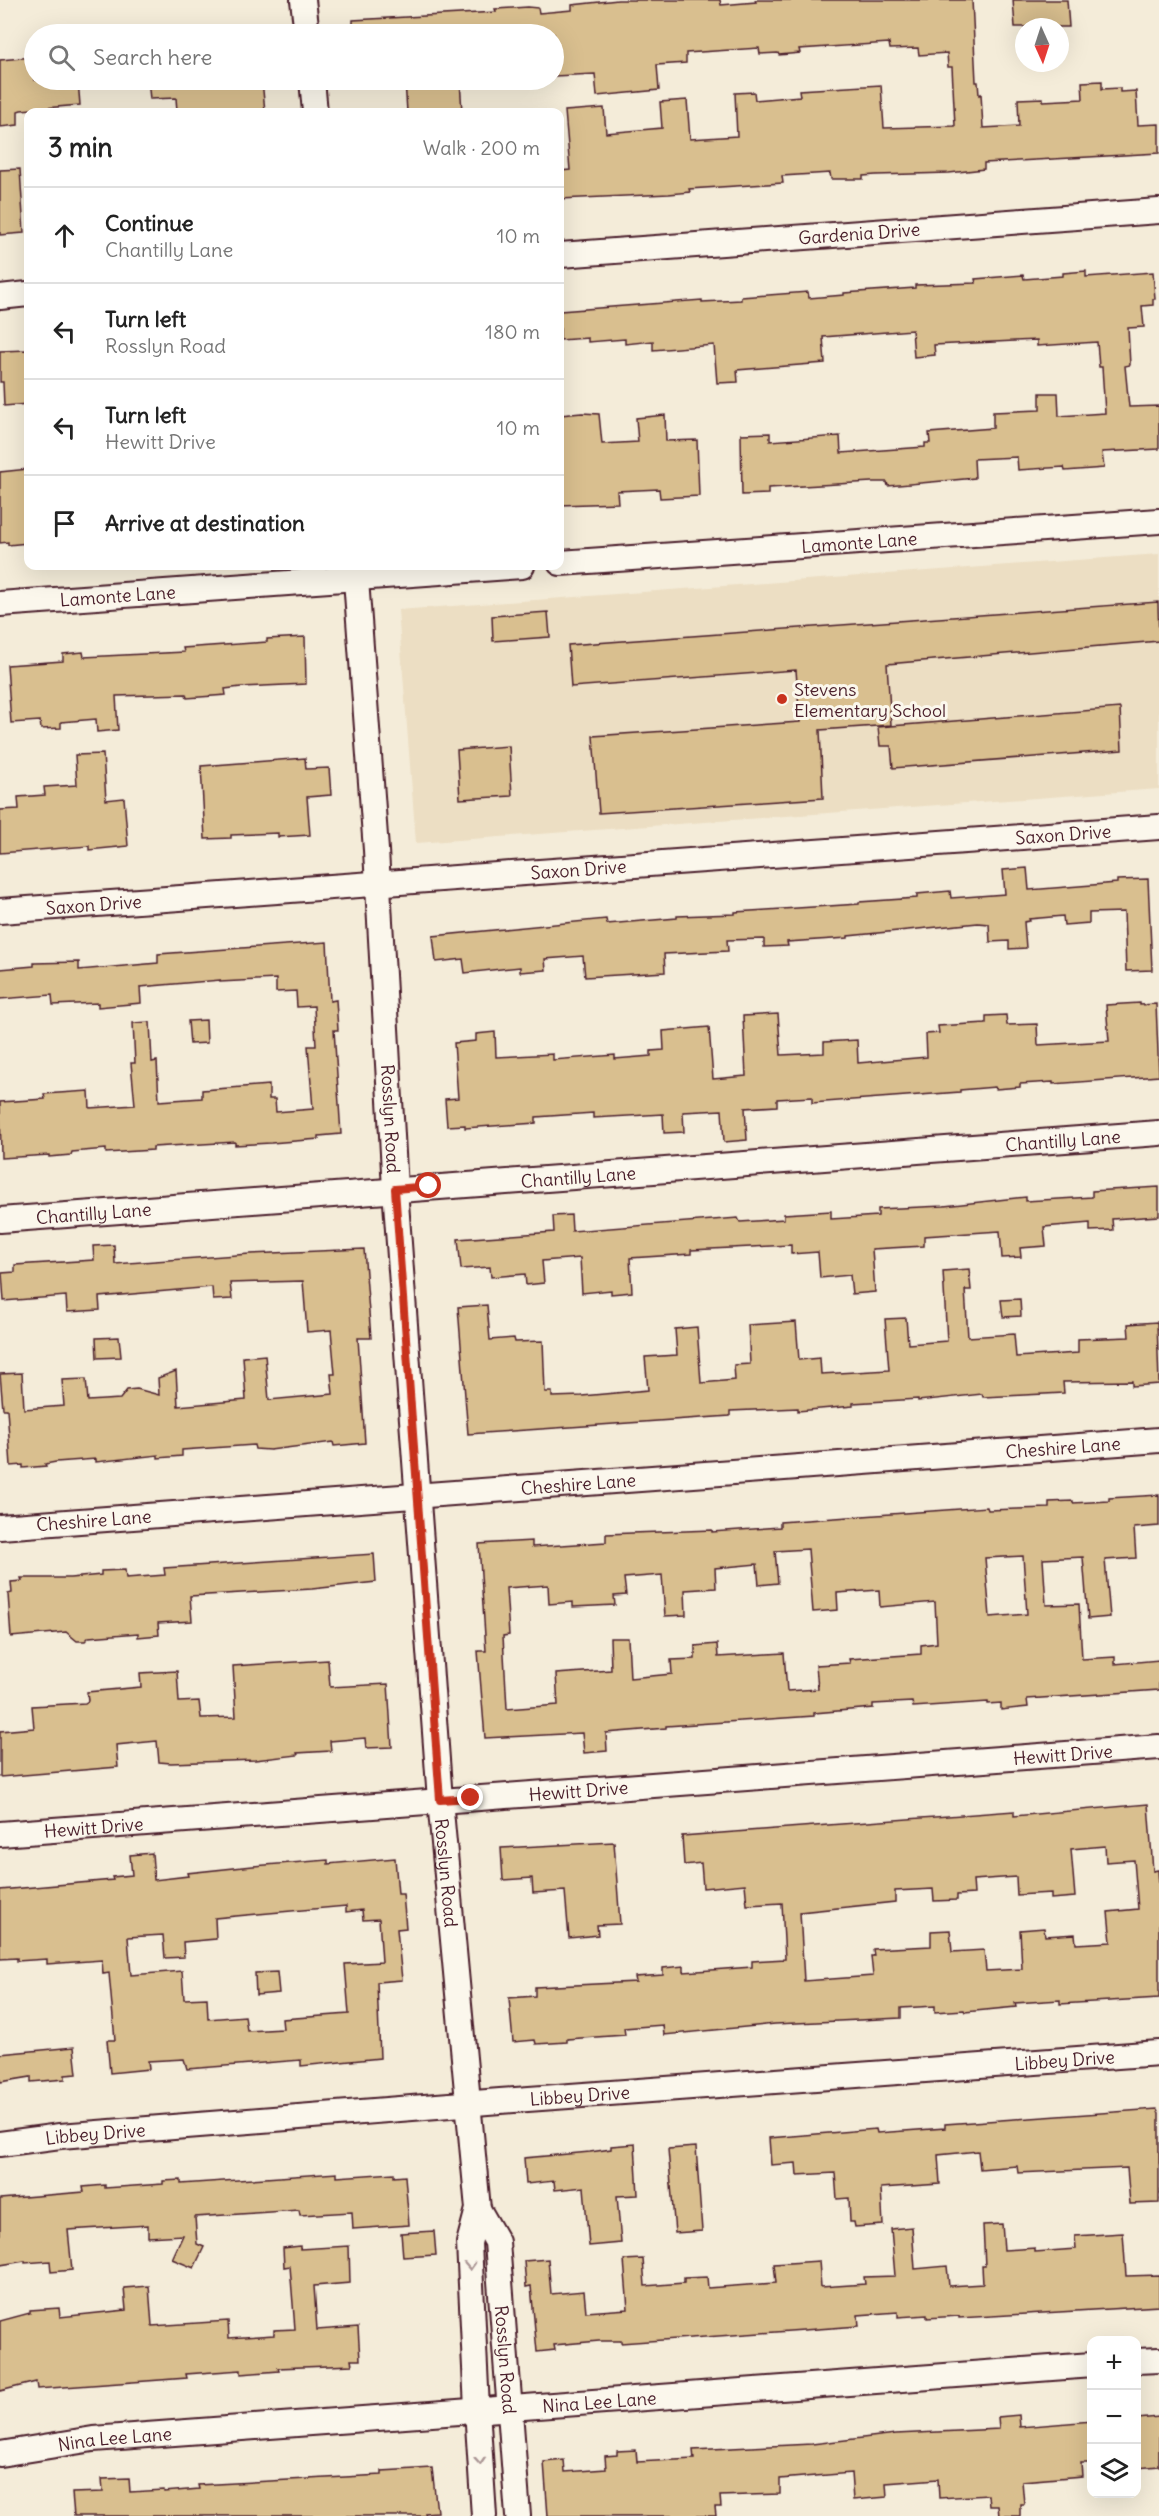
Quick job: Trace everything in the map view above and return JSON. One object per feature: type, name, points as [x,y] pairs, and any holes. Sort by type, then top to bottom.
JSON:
[{"type":"street","points":[[303,0],[306,24]]},
{"type":"street","points":[[313,90],[315,108]]},
{"type":"street","name":"Gardenia Drive","points":[[564,255],[1159,211]]},
{"type":"street","points":[[0,297],[24,294]]},
{"type":"street","name":"Lamonte Lane","points":[[564,563],[1159,520]]},
{"type":"street","name":"Lamonte Lane","points":[[0,604],[355,571],[388,570]]},
{"type":"street","name":"Rosslyn Road","points":[[355,571],[378,885],[395,1189],[440,1800],[477,2209],[469,2243],[484,2516]]},
{"type":"street","name":"Saxon Drive","points":[[0,911],[1159,826]]},
{"type":"street","name":"Chantilly Lane","points":[[0,1220],[1159,1133]]},
{"type":"street","name":"Cheshire Lane","points":[[0,1527],[1159,1440]]},
{"type":"street","name":"Hewitt Drive","points":[[0,1834],[1159,1748]]},
{"type":"street","name":"Libbey Drive","points":[[0,2144],[60,2136],[467,2104],[1159,2053]]},
{"type":"street","name":"Rosslyn Road","points":[[477,2209],[497,2242],[518,2516]]},
{"type":"street","points":[[1141,2361],[1159,2360]]},
{"type":"street","name":"Nina Lee Lane","points":[[0,2454],[93,2439],[511,2406],[1087,2365]]},
{"type":"shaded area","name":"Stevens Elementary School","points":[[1159,554],[1159,789],[416,843],[398,610]]},
{"type":"building","points":[[618,0],[720,0],[721,5],[756,2],[755,0],[972,0],[976,82],[978,82],[979,95],[981,94],[983,128],[1019,126],[1018,99],[1043,98],[1043,101],[1083,99],[1082,82],[1102,81],[1102,89],[1120,88],[1120,92],[1136,91],[1138,125],[1159,124],[1159,153],[984,163],[984,169],[949,173],[863,176],[863,179],[831,179],[830,173],[782,176],[783,183],[689,189],[690,192],[669,194],[564,199],[564,171],[570,170],[565,111],[604,108],[606,133],[662,128],[660,102],[687,100],[690,139],[737,136],[735,93],[754,92],[755,100],[800,96],[799,90],[881,85],[884,128],[955,126],[952,67],[948,67],[947,53],[919,55],[918,48],[890,49],[889,43],[799,49],[800,53],[779,55],[778,53],[760,54],[759,48],[686,53],[686,63],[657,65],[659,90],[597,96],[595,74],[564,76],[564,24],[353,24],[353,20],[496,12],[495,9],[528,7],[538,8],[539,13],[572,10],[572,5]]},
{"type":"building","points":[[1013,0],[1067,0],[1068,18],[1015,18],[1015,27]]},
{"type":"building","points":[[24,58],[24,90],[79,90],[80,105],[24,108],[18,111],[18,125],[0,127],[0,60]]},
{"type":"building","points":[[149,90],[263,90],[265,108],[177,108],[176,98],[150,99]]},
{"type":"building","points":[[406,90],[461,90],[462,108],[407,108]]},
{"type":"building","points":[[20,169],[24,233],[0,235],[0,170]]},
{"type":"building","points":[[1086,271],[1086,277],[1153,272],[1155,299],[1153,299],[1153,305],[1142,306],[1144,327],[1128,328],[1130,365],[1125,366],[1129,407],[1159,406],[1159,449],[1102,452],[1104,468],[1065,471],[1064,467],[1018,470],[1017,457],[974,459],[975,478],[888,486],[887,482],[872,482],[768,488],[768,494],[742,495],[741,434],[770,433],[770,441],[840,436],[841,453],[925,447],[925,443],[930,443],[929,433],[993,428],[993,412],[1040,410],[1040,393],[1058,393],[1059,416],[1105,413],[1102,367],[1099,367],[1097,342],[1037,346],[1037,340],[934,345],[935,355],[914,357],[912,330],[823,337],[825,363],[737,370],[738,382],[717,383],[714,345],[653,350],[653,341],[625,344],[625,339],[588,342],[588,338],[564,340],[564,311],[702,300],[702,302],[741,300],[741,297],[808,292],[809,298],[915,288],[915,285],[976,283],[975,279],[1023,275],[1024,279],[1063,276],[1063,273]]},
{"type":"building","points":[[24,350],[24,404],[4,406],[3,382],[0,382],[0,351]]},
{"type":"building","points":[[599,414],[602,444],[638,442],[636,418],[665,415],[666,441],[697,440],[699,496],[660,498],[659,489],[617,491],[618,503],[564,505],[564,415]]},
{"type":"building","points":[[24,469],[24,543],[8,545],[8,542],[0,543],[0,472]]},
{"type":"building","points":[[1158,602],[1159,641],[887,664],[891,725],[820,730],[823,798],[599,813],[593,736],[800,722],[796,670],[571,687],[568,645]]},
{"type":"building","points":[[548,612],[550,637],[493,641],[492,616]]},
{"type":"building","points":[[305,637],[306,684],[241,687],[225,689],[226,695],[187,698],[186,694],[116,696],[118,730],[97,732],[96,719],[61,722],[61,728],[41,729],[40,721],[11,723],[7,665],[63,661],[63,654],[83,652],[84,657],[184,652],[183,648]]},
{"type":"building","points":[[1120,708],[1122,750],[893,768],[891,746],[880,746],[878,727]]},
{"type":"building","points":[[509,746],[512,796],[460,799],[457,750]]},
{"type":"building","points":[[103,754],[106,800],[124,798],[128,846],[89,850],[89,846],[0,853],[0,810],[19,809],[18,797],[45,795],[44,787],[77,785],[75,755]]},
{"type":"building","points":[[305,758],[306,769],[329,768],[331,795],[307,797],[310,835],[278,837],[278,833],[231,835],[231,838],[205,839],[201,766]]},
{"type":"building","points":[[1027,868],[1029,890],[1117,883],[1117,880],[1148,879],[1152,970],[1126,971],[1124,912],[1089,913],[1089,923],[1064,925],[1063,916],[1029,919],[1030,921],[1024,922],[1026,948],[1009,949],[1009,941],[990,942],[989,924],[978,923],[848,936],[848,938],[787,942],[788,946],[764,947],[764,939],[727,940],[728,951],[664,954],[665,972],[585,977],[583,956],[545,959],[546,970],[520,972],[520,967],[465,973],[463,959],[436,962],[433,936],[606,919],[607,924],[677,918],[677,916],[735,914],[735,912],[859,904],[859,902],[917,898],[917,894],[950,891],[951,898],[1005,894],[1003,870]]},
{"type":"building","points":[[327,942],[330,1001],[336,1000],[338,1030],[334,1030],[341,1134],[319,1136],[319,1139],[271,1143],[235,1145],[235,1142],[153,1147],[153,1150],[106,1153],[106,1149],[49,1157],[49,1155],[1,1158],[0,1102],[45,1099],[44,1094],[89,1091],[90,1108],[135,1105],[131,1063],[135,1063],[133,1023],[150,1022],[152,1062],[157,1061],[159,1101],[202,1098],[202,1090],[269,1085],[269,1099],[275,1099],[276,1112],[313,1109],[308,1046],[316,1046],[314,1006],[297,1007],[296,991],[276,992],[276,979],[220,982],[220,980],[140,987],[141,1003],[98,1007],[98,1003],[53,1005],[52,995],[0,999],[0,969],[34,966],[34,963],[79,962],[79,970],[158,963],[158,954]]},
{"type":"building","points":[[1140,1003],[1140,1005],[1156,1004],[1159,1076],[1053,1084],[1053,1082],[1020,1084],[1020,1087],[996,1089],[995,1087],[960,1090],[960,1092],[812,1103],[812,1097],[777,1099],[777,1106],[745,1108],[747,1140],[724,1142],[722,1110],[683,1112],[684,1132],[664,1133],[663,1114],[593,1118],[593,1113],[536,1117],[536,1123],[465,1128],[465,1125],[447,1126],[445,1099],[458,1098],[454,1043],[476,1041],[476,1034],[495,1032],[496,1057],[553,1054],[553,1060],[615,1055],[615,1059],[651,1056],[651,1051],[664,1050],[663,1031],[709,1027],[713,1079],[746,1076],[743,1016],[778,1014],[781,1055],[824,1053],[824,1042],[857,1040],[858,1063],[927,1057],[926,1034],[939,1033],[938,1026],[986,1023],[986,1016],[1006,1015],[1007,1025],[1037,1024],[1038,1045],[1109,1041],[1106,1005]]},
{"type":"building","points":[[206,1020],[207,1043],[190,1044],[188,1021]]},
{"type":"building","points":[[1159,1187],[1159,1216],[1112,1219],[1113,1230],[1090,1231],[1090,1223],[1044,1227],[1046,1246],[1020,1248],[1021,1257],[1002,1258],[1000,1231],[924,1236],[924,1246],[872,1249],[875,1292],[852,1294],[850,1275],[820,1278],[818,1252],[791,1254],[791,1245],[691,1250],[691,1254],[630,1258],[632,1292],[611,1294],[611,1290],[582,1293],[580,1258],[542,1261],[544,1283],[526,1285],[525,1274],[491,1277],[490,1267],[461,1269],[458,1239],[554,1232],[553,1216],[571,1215],[572,1231],[738,1218],[740,1222],[784,1219],[784,1214],[831,1211],[831,1219],[878,1216],[878,1209],[944,1206],[1026,1197],[1026,1201],[1092,1197],[1092,1191]]},
{"type":"building","points":[[114,1245],[115,1264],[250,1254],[364,1249],[371,1338],[358,1338],[365,1443],[334,1446],[333,1442],[270,1450],[255,1449],[254,1445],[182,1450],[182,1456],[158,1458],[158,1455],[96,1462],[96,1459],[56,1462],[45,1464],[46,1466],[23,1468],[23,1465],[11,1466],[7,1409],[3,1409],[0,1374],[22,1373],[24,1409],[64,1406],[62,1380],[86,1379],[88,1401],[120,1399],[127,1390],[137,1389],[159,1395],[158,1378],[176,1371],[178,1406],[246,1400],[243,1357],[265,1355],[269,1400],[333,1394],[331,1374],[335,1374],[331,1330],[307,1332],[303,1281],[230,1283],[232,1299],[213,1300],[212,1287],[99,1297],[100,1310],[67,1312],[66,1296],[4,1301],[2,1273],[15,1272],[15,1265],[94,1260],[93,1246]]},
{"type":"building","points":[[969,1269],[971,1290],[965,1290],[968,1337],[1014,1334],[1016,1357],[1078,1353],[1078,1339],[1129,1337],[1128,1324],[1157,1322],[1159,1384],[1132,1386],[1132,1381],[1063,1382],[1064,1393],[983,1397],[982,1394],[918,1401],[918,1399],[853,1403],[853,1406],[798,1411],[798,1408],[730,1411],[730,1416],[468,1434],[458,1307],[487,1305],[490,1340],[514,1338],[515,1342],[543,1341],[545,1392],[552,1392],[552,1397],[582,1396],[648,1390],[645,1357],[677,1355],[675,1329],[697,1327],[701,1383],[735,1380],[734,1365],[750,1364],[748,1325],[796,1322],[799,1360],[820,1358],[821,1374],[889,1370],[885,1319],[906,1318],[908,1344],[947,1341],[943,1271]]},
{"type":"building","points":[[1020,1299],[1021,1316],[1003,1317],[1001,1300]]},
{"type":"building","points":[[119,1337],[121,1357],[97,1358],[96,1338]]},
{"type":"building","points":[[1159,1495],[1159,1526],[1134,1528],[1136,1558],[1105,1560],[1110,1617],[1088,1619],[1083,1557],[1043,1559],[1046,1605],[1079,1604],[1082,1659],[1115,1657],[1115,1664],[1159,1660],[1159,1690],[1027,1699],[1028,1707],[1001,1710],[1001,1703],[913,1707],[912,1702],[873,1704],[873,1708],[814,1713],[814,1716],[666,1726],[666,1728],[606,1733],[607,1751],[584,1753],[582,1733],[485,1738],[478,1651],[486,1651],[479,1544],[532,1541],[532,1547],[606,1542],[606,1534],[712,1530],[712,1532],[780,1527],[780,1522],[987,1507],[988,1510],[1049,1508],[1049,1502],[1109,1501],[1109,1498]],"holes":[[[808,1549],[813,1612],[838,1610],[837,1593],[879,1590],[880,1607],[935,1602],[937,1643],[921,1645],[921,1654],[849,1659],[850,1663],[816,1665],[818,1689],[787,1691],[784,1653],[718,1657],[717,1644],[695,1646],[695,1659],[671,1660],[672,1674],[630,1678],[628,1638],[610,1638],[611,1670],[556,1674],[558,1705],[507,1709],[503,1636],[509,1635],[506,1588],[548,1585],[549,1604],[573,1602],[573,1607],[615,1605],[614,1596],[626,1595],[624,1578],[662,1575],[665,1616],[686,1615],[685,1590],[716,1588],[715,1568],[757,1564],[759,1585],[778,1583],[775,1551]],[[1023,1556],[1027,1614],[990,1617],[985,1558]]]},
{"type":"building","points":[[374,1554],[376,1582],[312,1589],[190,1596],[192,1621],[158,1623],[159,1635],[138,1637],[138,1633],[89,1637],[85,1641],[77,1641],[66,1632],[11,1637],[8,1594],[12,1593],[11,1582],[22,1581],[21,1578],[70,1578],[101,1575],[101,1571],[125,1570],[126,1578],[165,1575],[164,1568]]},
{"type":"building","points":[[328,1660],[330,1687],[388,1684],[392,1747],[366,1748],[365,1738],[330,1741],[331,1751],[297,1753],[298,1755],[255,1760],[171,1763],[159,1762],[157,1741],[116,1745],[118,1767],[0,1777],[0,1731],[34,1728],[32,1706],[85,1703],[88,1701],[87,1692],[141,1687],[140,1673],[177,1671],[179,1702],[199,1701],[201,1718],[236,1717],[233,1666]]},
{"type":"building","points":[[1148,1804],[1153,1871],[1158,1870],[1159,1886],[1159,1998],[1060,2004],[1060,2000],[1015,2003],[1016,2007],[965,2012],[964,2010],[935,2012],[935,2006],[901,2008],[901,2018],[775,2024],[664,2035],[663,2025],[624,2028],[625,2035],[567,2039],[567,2042],[536,2044],[535,2040],[513,2042],[509,1998],[535,1996],[535,1987],[636,1982],[635,1977],[663,1975],[663,1968],[684,1966],[684,1972],[752,1967],[752,1961],[785,1959],[782,1903],[747,1905],[745,1884],[703,1888],[701,1863],[684,1865],[682,1836],[1014,1811],[1014,1816]],"holes":[[[1105,1846],[1106,1862],[1134,1860],[1138,1909],[1108,1912],[1111,1942],[1076,1944],[1075,1934],[1045,1936],[1044,1928],[1020,1930],[1022,1969],[986,1971],[984,1950],[952,1952],[950,1930],[931,1931],[931,1946],[873,1949],[874,1956],[871,1956],[873,1976],[804,1981],[800,1912],[895,1902],[895,1891],[933,1889],[934,1901],[957,1900],[957,1895],[974,1894],[973,1880],[1016,1877],[1017,1895],[1051,1893],[1051,1899],[1075,1897],[1071,1849]]]},
{"type":"building","points":[[614,1842],[620,1924],[597,1925],[598,1935],[569,1938],[565,1891],[533,1893],[532,1878],[503,1880],[501,1848]]},
{"type":"building","points":[[152,1853],[154,1880],[188,1876],[187,1873],[253,1866],[328,1860],[328,1864],[395,1858],[398,1894],[403,1894],[406,1928],[397,1929],[402,1980],[377,1982],[380,2058],[301,2066],[301,2060],[187,2069],[184,2059],[148,2061],[149,2069],[110,2073],[107,2040],[115,2040],[109,1973],[103,1974],[102,1960],[47,1964],[47,1959],[17,1961],[17,1958],[0,1959],[0,1890],[113,1880],[112,1877],[132,1875],[130,1855]],"holes":[[[346,1906],[346,1912],[362,1910],[363,1920],[379,1919],[382,1962],[345,1964],[349,2014],[282,2019],[283,2029],[247,2031],[245,2016],[208,2019],[207,1998],[184,1999],[182,1971],[131,1975],[128,1937],[163,1935],[165,1958],[184,1957],[183,1942],[216,1939],[215,1918]]]},
{"type":"building","points":[[277,1972],[279,1993],[256,1995],[255,1973]]},
{"type":"building","points":[[74,2047],[77,2074],[65,2075],[65,2079],[31,2082],[31,2077],[0,2082],[0,2054]]},
{"type":"building","points":[[1157,2109],[1159,2113],[1159,2203],[1130,2204],[1127,2168],[1018,2173],[1017,2166],[980,2169],[978,2151],[938,2155],[940,2184],[881,2188],[883,2225],[855,2227],[854,2222],[850,2222],[849,2198],[837,2199],[835,2173],[797,2175],[796,2163],[771,2165],[769,2138],[876,2129],[877,2133],[945,2128],[945,2124]]},
{"type":"building","points":[[635,2144],[638,2195],[617,2196],[621,2243],[589,2246],[584,2187],[555,2190],[554,2181],[526,2184],[524,2158],[590,2152],[611,2149],[611,2146]]},
{"type":"building","points":[[696,2147],[702,2231],[675,2233],[668,2149]]},
{"type":"building","points":[[337,2173],[337,2177],[394,2173],[394,2177],[405,2176],[409,2225],[353,2229],[352,2212],[300,2215],[299,2210],[195,2217],[197,2244],[204,2247],[194,2268],[172,2259],[183,2235],[148,2237],[148,2225],[68,2230],[72,2270],[51,2272],[50,2261],[25,2263],[25,2261],[0,2265],[0,2199],[84,2192],[83,2187],[105,2185],[105,2188],[163,2184],[163,2181],[181,2180],[181,2184]]},
{"type":"building","points":[[1002,2224],[1004,2250],[1035,2248],[1035,2252],[1076,2249],[1075,2236],[1123,2233],[1126,2276],[1159,2275],[1159,2306],[959,2318],[959,2316],[927,2318],[927,2315],[898,2317],[898,2312],[858,2315],[859,2326],[621,2343],[621,2341],[599,2341],[554,2345],[555,2350],[537,2352],[531,2286],[526,2287],[524,2261],[548,2259],[551,2294],[584,2291],[586,2312],[628,2309],[624,2260],[643,2259],[645,2286],[684,2283],[684,2278],[707,2277],[708,2288],[776,2283],[774,2264],[819,2261],[821,2287],[865,2284],[864,2277],[895,2276],[891,2229],[912,2227],[915,2269],[947,2266],[949,2286],[983,2284],[982,2266],[985,2266],[983,2225]]},
{"type":"building","points":[[434,2231],[436,2255],[403,2257],[401,2233]]},
{"type":"building","points":[[300,2246],[300,2249],[349,2246],[350,2283],[314,2286],[317,2330],[358,2327],[360,2360],[351,2360],[352,2365],[278,2368],[279,2371],[241,2374],[241,2370],[186,2374],[187,2378],[37,2389],[36,2382],[0,2391],[0,2321],[30,2313],[30,2310],[59,2308],[60,2317],[126,2310],[124,2288],[149,2286],[152,2326],[228,2321],[229,2338],[274,2335],[274,2330],[295,2329],[290,2266],[284,2267],[283,2248]]},
{"type":"building","points":[[1019,2415],[1020,2427],[1087,2421],[1087,2463],[1081,2463],[1082,2476],[1022,2481],[1024,2504],[1020,2504],[1020,2516],[999,2516],[998,2506],[989,2506],[988,2495],[939,2498],[938,2479],[886,2483],[887,2497],[853,2500],[851,2473],[780,2479],[780,2494],[720,2496],[721,2507],[715,2507],[716,2516],[548,2516],[544,2462],[564,2460],[565,2472],[606,2469],[605,2456],[617,2455],[617,2451],[636,2450],[637,2462],[694,2459],[693,2450],[812,2444],[896,2434],[999,2429],[998,2417]]},
{"type":"building","points":[[1159,2417],[1159,2466],[1141,2468],[1141,2419]]},
{"type":"building","points":[[432,2468],[437,2512],[425,2513],[426,2516],[74,2516],[72,2493],[103,2492],[102,2479],[129,2478],[130,2492],[164,2490],[164,2492],[199,2489],[198,2485],[382,2475],[382,2471]]},
{"type":"place","name":"Stevens Elementary School","points":[[782,699]]},
{"type":"route","points":[[429,1186],[395,1189],[440,1800],[471,1798]]}]
